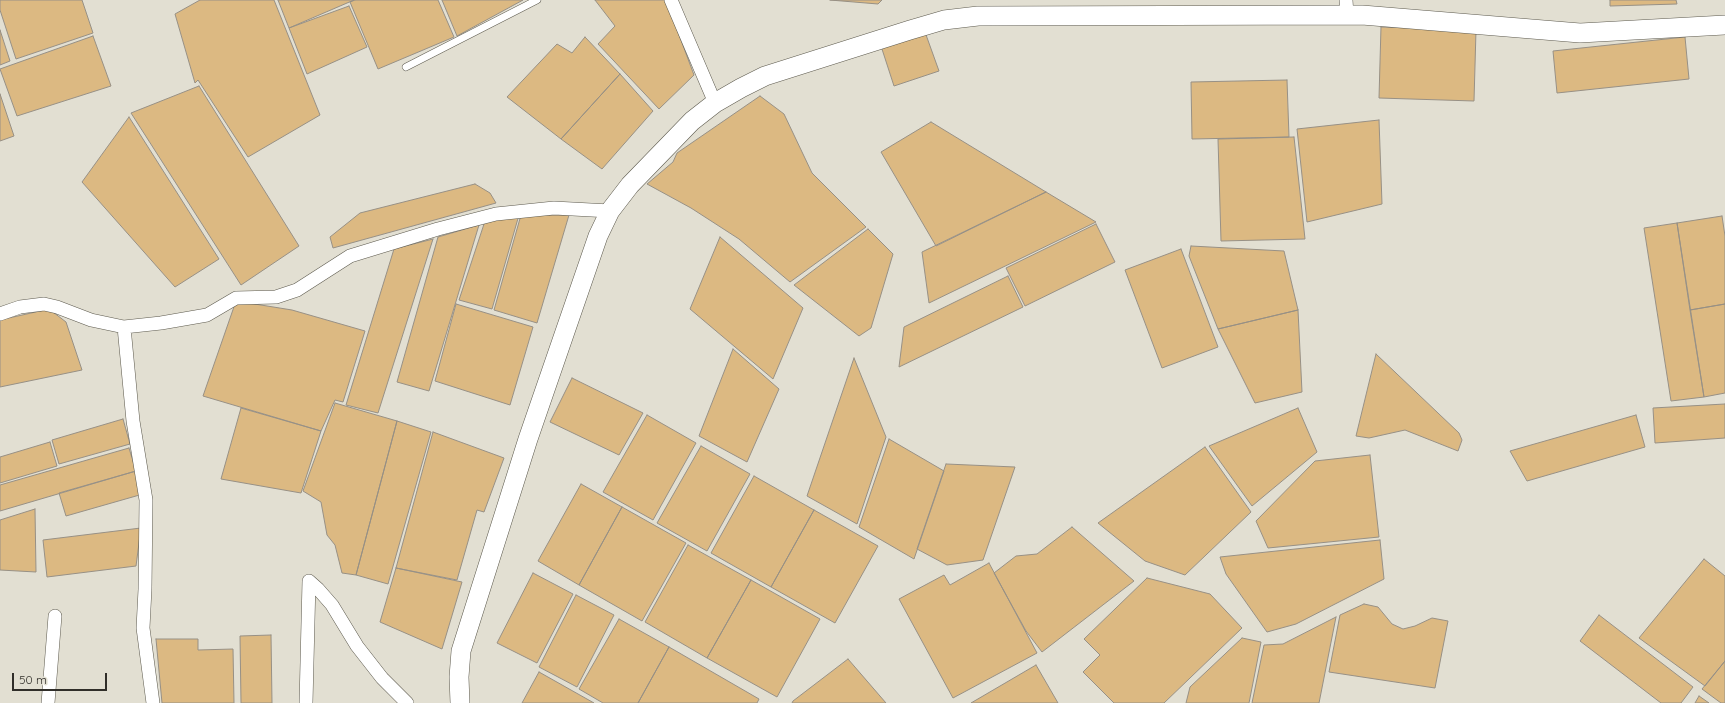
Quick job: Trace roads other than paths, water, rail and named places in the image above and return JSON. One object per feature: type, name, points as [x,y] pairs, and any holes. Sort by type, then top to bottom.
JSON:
[{"type":"street","points":[[671,0],[715,103]]},
{"type":"street","points":[[460,703],[459,677],[461,651],[528,439],[598,236],[610,211],[630,184],[692,121],[715,103],[741,88],[765,76],[944,20],[978,16],[1346,8],[1580,33],[1725,24]]},
{"type":"street","points":[[0,314],[20,307],[44,304],[57,307],[91,320],[124,327],[207,315],[236,298],[276,297],[297,290],[350,256],[438,229],[496,214],[554,208],[610,211]]},
{"type":"street","points":[[124,327],[133,421],[146,500],[143,628],[153,703]]},
{"type":"street","points":[[306,703],[309,581],[318,589],[332,606],[361,651],[382,678],[407,703]]},
{"type":"street","points":[[48,703],[55,616]]},
{"type":"lane","points":[[406,67],[537,0]]}]
